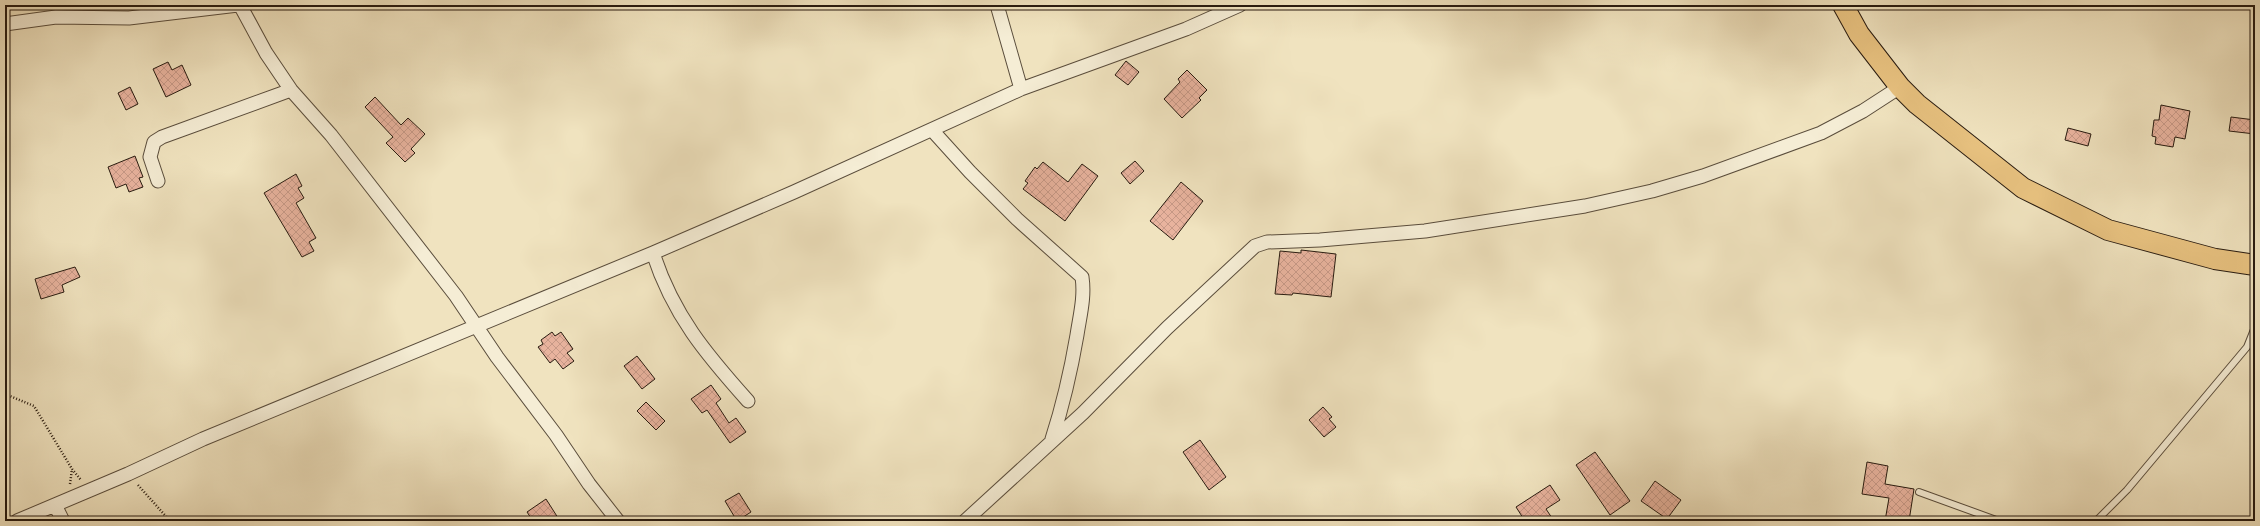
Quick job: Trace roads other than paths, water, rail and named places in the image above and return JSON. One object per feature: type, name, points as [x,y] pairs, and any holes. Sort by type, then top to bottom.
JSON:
[{"type":"main road","points":[[1843,5],[1859,34],[1900,87],[1917,104],[2022,188],[2108,230],[2215,259],[2255,265]]},
{"type":"street","points":[[5,24],[56,17],[129,18],[239,5],[266,53],[291,90],[331,135],[456,296],[497,357],[556,435],[589,484],[618,521]]},
{"type":"street","points":[[997,5],[1021,89]]},
{"type":"street","points":[[17,521],[95,489],[203,439],[653,254],[1021,89],[1186,29],[1240,5]]},
{"type":"street","points":[[965,521],[1052,439],[1083,413],[1172,323],[1255,246],[1267,242],[1320,240],[1425,231],[1585,206],[1652,191],[1702,176],[1821,133],[1863,111],[1900,87]]},
{"type":"street","points":[[158,181],[150,157],[154,142],[162,137],[236,108],[291,90]]},
{"type":"street","points":[[932,130],[970,172],[1017,219],[1082,277],[1083,296],[1073,358],[1061,410],[1052,439]]},
{"type":"street","points":[[653,254],[667,293],[684,323],[704,351],[748,401]]},
{"type":"street","points":[[55,505],[63,521]]},
{"type":"lane","points":[[2096,521],[2127,490],[2247,347],[2255,327]]},
{"type":"lane","points":[[1919,492],[1999,521]]}]
